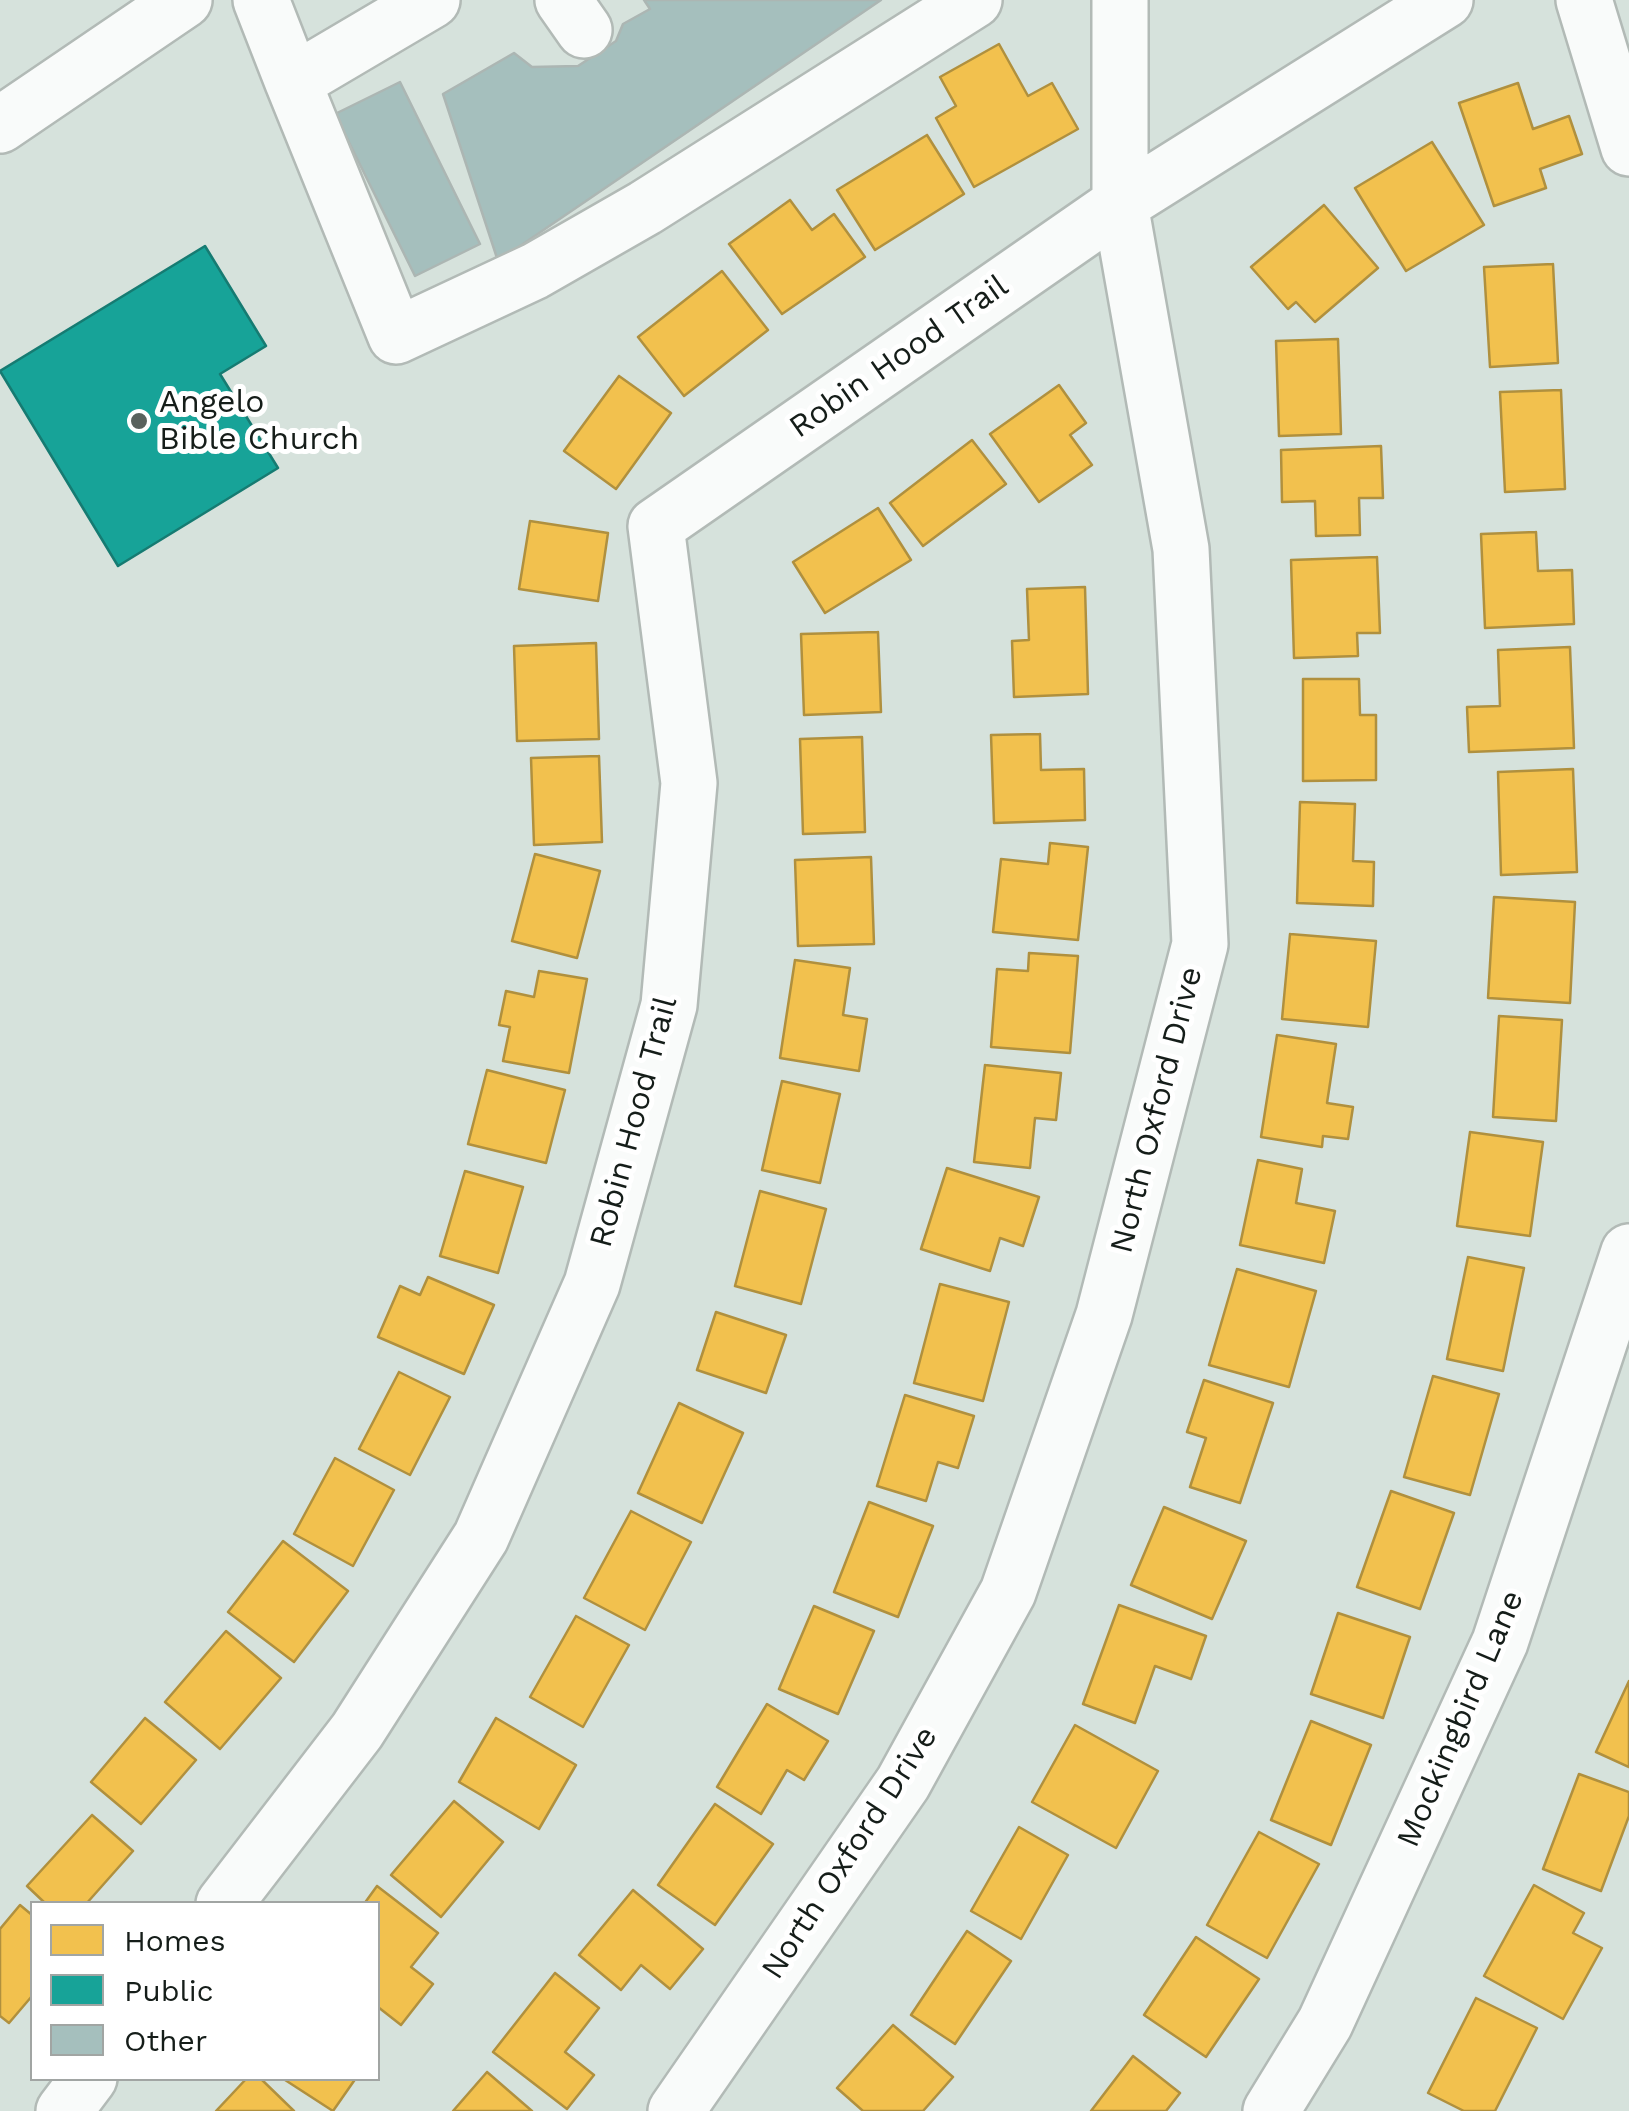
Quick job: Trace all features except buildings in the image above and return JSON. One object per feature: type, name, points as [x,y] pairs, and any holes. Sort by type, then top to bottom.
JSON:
[{"type":"street","points":[[0,125],[184,0]]},
{"type":"street","points":[[261,0],[396,336],[535,271],[645,208],[974,0]]},
{"type":"street","points":[[293,82],[375,14],[432,0]]},
{"type":"street","name":"North Oxford Drive","points":[[676,2111],[903,1783],[1008,1592],[1104,1315],[1200,944],[1181,549],[1120,204],[1120,0]]},
{"type":"street","name":"Robin Hood Trail","points":[[226,1901],[357,1731],[482,1537],[592,1284],[669,1005],[687,802],[688,783],[656,526],[1120,204],[1445,0]]},
{"type":"street","points":[[1584,0],[1629,148]]},
{"type":"street","name":"Mockingbird Lane","points":[[1271,2111],[1325,2023],[1500,1642],[1629,1252]]},
{"type":"street","points":[[64,2111],[87,2081]]},
{"type":"place","name":"Angelo Bible Church","points":[[139,421]]}]
